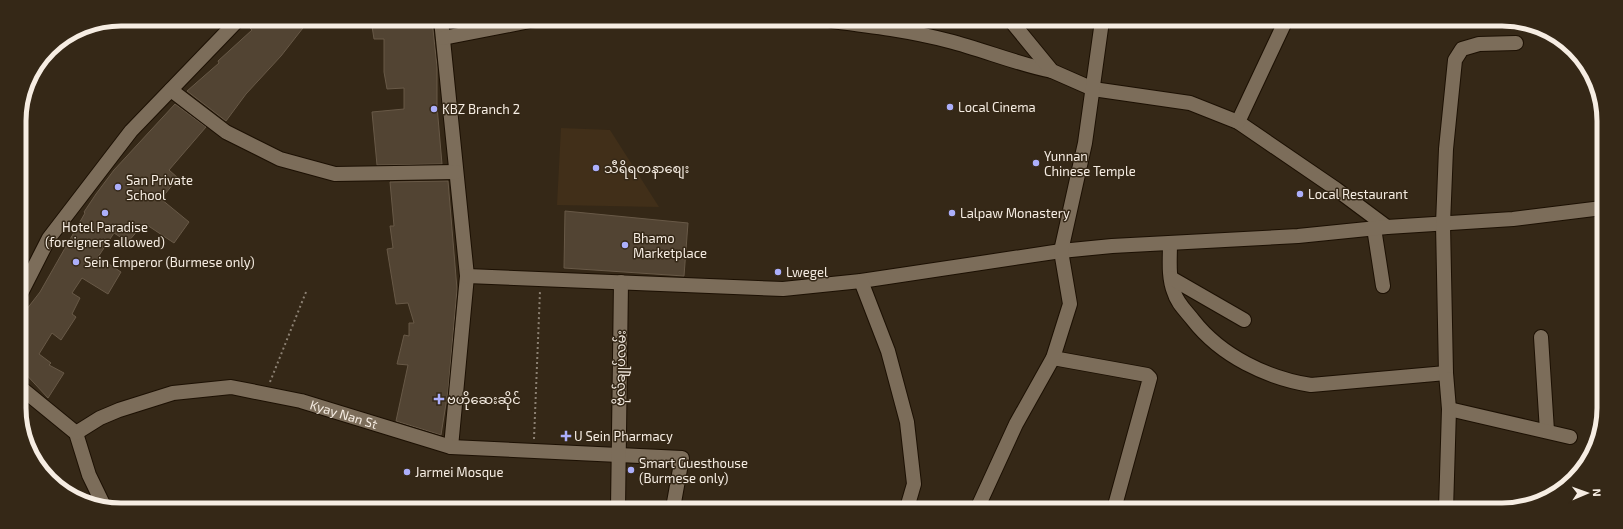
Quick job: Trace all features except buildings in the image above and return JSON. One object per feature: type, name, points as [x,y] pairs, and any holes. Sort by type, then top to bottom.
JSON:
[{"type":"street","points":[[26,283],[49,238],[131,131],[232,26]]},
{"type":"street","points":[[442,26],[467,276],[451,448]]},
{"type":"street","points":[[443,38],[504,26]]},
{"type":"street","points":[[873,26],[897,29],[950,41],[1022,65],[1052,72],[1093,89],[1190,103],[1238,122],[1336,189],[1380,228],[1383,286]]},
{"type":"street","points":[[1015,26],[1052,72]]},
{"type":"street","points":[[979,503],[1016,424],[1053,358],[1070,304],[1061,251],[1085,143],[1101,26]]},
{"type":"street","points":[[1238,122],[1283,26]]},
{"type":"street","points":[[1446,503],[1449,409],[1446,373],[1443,224],[1446,149],[1455,60],[1462,49],[1479,44],[1516,43]]},
{"type":"street","points":[[171,90],[226,132],[280,159],[335,174],[456,172]]},
{"type":"street","points":[[467,276],[783,289],[861,281],[1061,251],[1140,243],[1170,243],[1216,239],[1298,236],[1380,228],[1513,219],[1597,209]]},
{"type":"street","points":[[1170,243],[1172,286],[1179,303],[1199,328],[1212,340],[1252,367],[1290,382],[1311,385],[1334,385],[1446,373]]},
{"type":"street","points":[[1171,278],[1244,320]]},
{"type":"street","points":[[861,281],[888,351],[907,422],[914,484],[908,503]]},
{"type":"street","name":"ဗိုလ်ချုပ်လမ်း","points":[[618,503],[621,282]]},
{"type":"street","points":[[1541,337],[1547,431]]},
{"type":"street","points":[[1053,358],[1147,375],[1150,378],[1116,503]]},
{"type":"street","name":"Kyay Nan St","points":[[76,433],[100,418],[119,410],[173,394],[231,387],[301,401],[357,417],[451,448],[533,450],[682,458],[674,503]]},
{"type":"street","points":[[26,392],[76,433],[89,475],[101,501]]},
{"type":"street","points":[[1449,409],[1570,437]]},
{"type":"path","points":[[533,450],[541,280]]},
{"type":"path","points":[[265,394],[306,292]]},
{"type":"shaded area","name":"သီရိရတနာစျေး","points":[[561,128],[610,130],[659,207],[557,205]]},
{"type":"place","name":"Local Cinema","points":[[950,107]]},
{"type":"place","name":"KBZ Branch 2","points":[[434,109]]},
{"type":"place","name":"Yunnan Chinese Temple","points":[[1036,163]]},
{"type":"place","name":"သီရိရတနာစျေး","points":[[596,168]]},
{"type":"place","name":"San Private School","points":[[118,187]]},
{"type":"place","name":"Local Restaurant","points":[[1300,194]]},
{"type":"place","name":"Hotel Paradise (foreigners allowed)","points":[[105,213]]},
{"type":"place","name":"Lalpaw Monastery","points":[[952,213]]},
{"type":"place","name":"Bhamo Marketplace","points":[[625,245]]},
{"type":"place","name":"Sein Emperor (Burmese only)","points":[[76,262]]},
{"type":"place","name":"Lwegel","points":[[778,272]]},
{"type":"place","name":"ဗဟိုဆေးဆိုင်","points":[[439,399]]},
{"type":"place","name":"U Sein Pharmacy","points":[[566,436]]},
{"type":"place","name":"Smart Guesthouse (Burmese only)","points":[[631,470]]},
{"type":"place","name":"Jarmei Mosque","points":[[407,472]]}]
